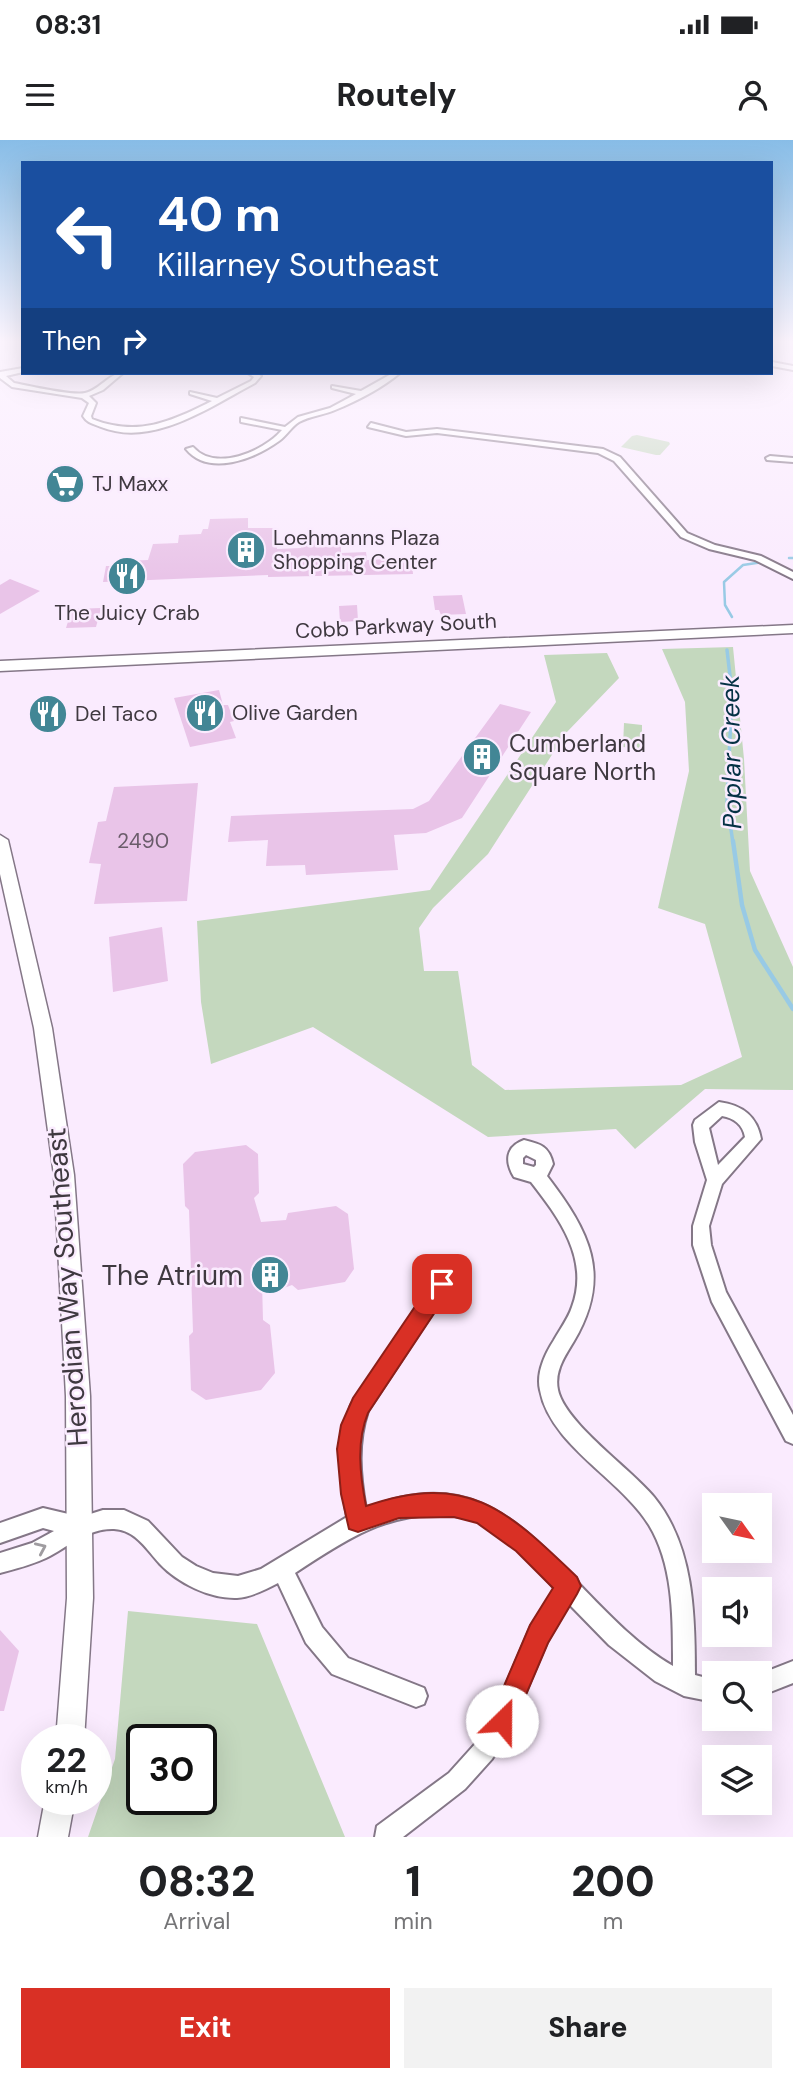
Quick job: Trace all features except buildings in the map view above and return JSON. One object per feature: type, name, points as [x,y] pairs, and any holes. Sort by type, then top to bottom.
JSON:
[{"type":"main road","name":"Cobb Parkway South","points":[[0,666],[792,630]]},
{"type":"street","points":[[87,419],[95,424],[121,430],[145,431],[177,419]]},
{"type":"street","points":[[190,449],[200,457],[228,461],[247,456],[273,442],[301,419]]},
{"type":"street","points":[[244,420],[286,429]]},
{"type":"street","points":[[370,425],[406,434],[437,431],[486,439],[592,449],[609,454],[617,459],[684,535],[700,544],[758,558],[793,576]]},
{"type":"street","points":[[547,443],[554,441],[588,444],[617,453],[637,469],[693,532],[717,543],[762,553],[793,568]]},
{"type":"street","points":[[770,458],[793,460]]},
{"type":"street","name":"Herodian Way Southeast","points":[[0,843],[43,1028],[64,1175],[78,1396],[80,1598],[71,1724]]},
{"type":"street","points":[[536,1175],[573,1224],[586,1272],[583,1308],[551,1360],[549,1392],[561,1415],[639,1494],[667,1539],[679,1578],[683,1614],[684,1685]]},
{"type":"street","points":[[715,1180],[701,1226],[702,1245],[709,1273],[718,1296],[793,1434]]},
{"type":"street","points":[[358,1521],[348,1449],[352,1425],[360,1405],[442,1284]]},
{"type":"street","points":[[0,1563],[43,1549],[79,1526],[110,1519],[137,1525],[174,1564],[192,1575],[222,1586],[239,1587],[260,1581],[282,1570],[358,1521],[399,1506],[454,1505],[482,1513],[524,1543],[626,1645],[684,1685],[702,1689]]},
{"type":"street","points":[[0,1533],[43,1518],[79,1526]]},
{"type":"street","points":[[282,1570],[314,1635],[340,1666],[416,1696]]},
{"type":"street","points":[[386,1835],[457,1781],[484,1751],[502,1721],[539,1634],[569,1586]]},
{"type":"street","points":[[772,1680],[793,1672]]},
{"type":"street","points":[[53,1837],[57,1815]]},
{"type":"green space","points":[[632,436],[670,444],[660,455],[621,447]]},
{"type":"green space","points":[[733,647],[744,759],[750,871],[793,967],[793,1090],[705,1089],[635,1149],[616,1129],[488,1137],[313,1027],[211,1064],[201,1002],[197,921],[430,890],[556,702],[544,655],[607,653],[619,678],[566,733],[488,854],[433,908],[419,928],[424,971],[458,971],[472,1065],[505,1090],[681,1085],[742,1057],[705,924],[658,908],[689,771],[685,702],[662,649]]},
{"type":"green space","points":[[624,723],[642,725],[642,749],[623,747]]},
{"type":"green space","points":[[128,1611],[257,1624],[345,1837],[88,1837],[96,1815],[112,1815],[112,1768],[115,1759]]},
{"type":"waterway","name":"Poplar Creek","points":[[732,617],[725,605],[724,582],[743,565],[763,562]]},
{"type":"waterway","name":"Poplar Creek","points":[[727,650],[732,693],[727,803],[733,843]]},
{"type":"waterway","name":"Poplar Creek","points":[[733,841],[742,905],[755,950],[793,1009]]},
{"type":"place","name":"TJ Maxx","points":[[65,484]]},
{"type":"place","name":"Loehmanns Plaza Shopping Center","points":[[246,550]]},
{"type":"place","name":"The Juicy Crab","points":[[127,576]]},
{"type":"place","name":"Olive Garden","points":[[205,713]]},
{"type":"place","name":"Del Taco","points":[[48,714]]},
{"type":"place","name":"Cumberland Square North","points":[[482,757]]},
{"type":"place","name":"The Atrium","points":[[270,1275]]},
{"type":"route","points":[[442,1284],[360,1405],[352,1425],[348,1449],[352,1494],[358,1521],[399,1506],[454,1505],[482,1513],[500,1523],[524,1543],[569,1586],[539,1634],[502,1721]]}]
